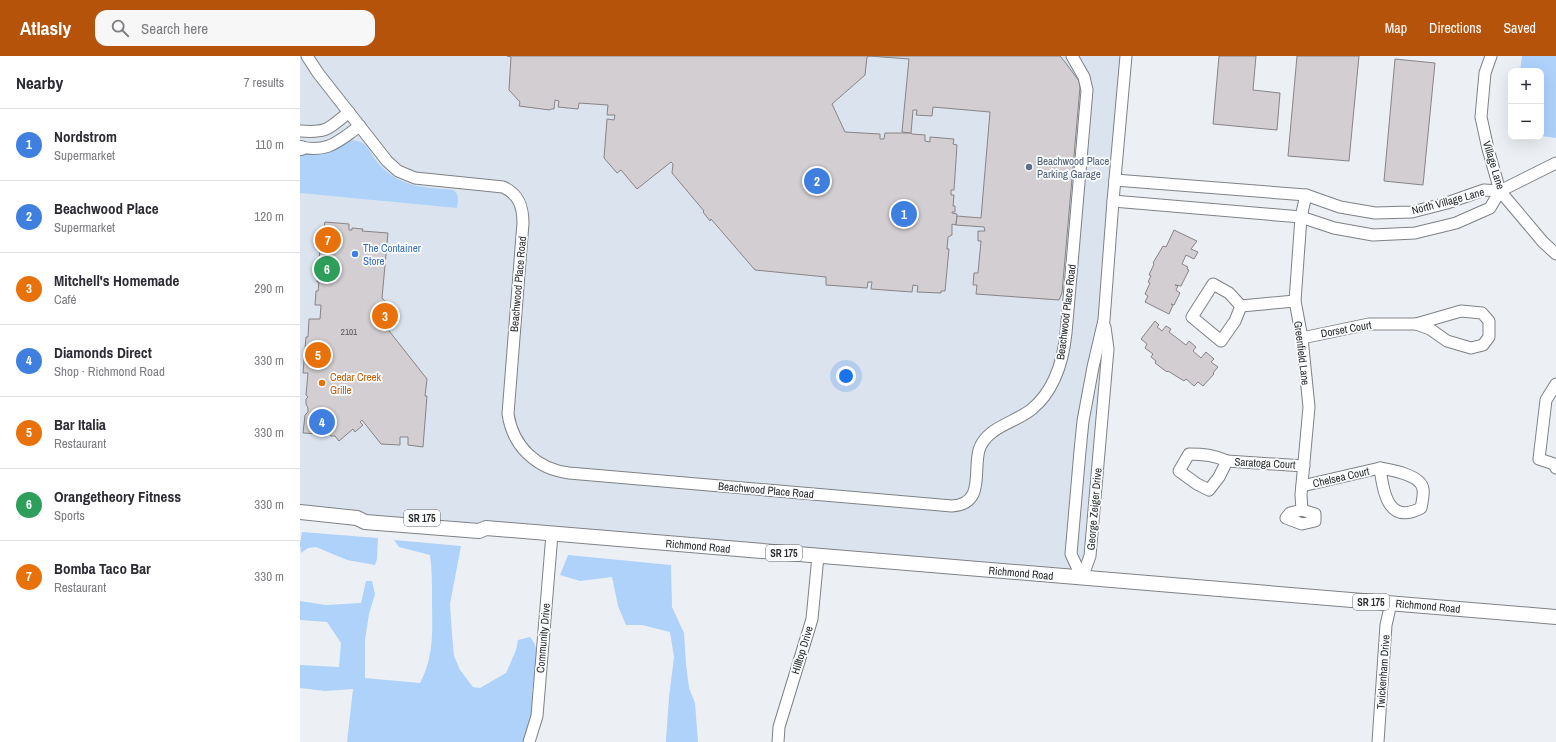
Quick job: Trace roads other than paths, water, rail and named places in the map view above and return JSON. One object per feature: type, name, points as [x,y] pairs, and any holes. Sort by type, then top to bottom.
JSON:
[{"type":"main road","name":"Richmond Road","points":[[300,512],[358,518],[365,513],[446,519],[480,522],[486,528],[552,534],[1556,617]]},
{"type":"street","name":"Beachwood Place Road","points":[[307,56],[348,112],[387,161],[398,171],[423,179],[503,187],[514,194],[519,200],[522,208],[523,223],[508,414],[511,427],[518,443],[539,464],[560,472],[569,473],[957,505],[967,502],[974,493],[980,450],[985,440],[996,429],[1021,417],[1041,400],[1052,385],[1062,358],[1065,345],[1087,90],[1084,76],[1073,56]]},
{"type":"street","name":"George Zeiger Drive","points":[[1082,578],[1071,554],[1083,421],[1088,390],[1104,320],[1126,56]]},
{"type":"street","name":"Village Lane","points":[[1491,56],[1485,73],[1481,118],[1500,191],[1543,242],[1556,254]]},
{"type":"street","points":[[300,131],[315,132],[324,130],[348,112]]},
{"type":"street","points":[[300,148],[322,149],[330,146],[360,126]]},
{"type":"street","points":[[1500,191],[1556,163]]},
{"type":"street","name":"North Village Lane","points":[[1113,201],[1301,217],[1334,228],[1373,235],[1415,233],[1456,223],[1490,208],[1500,191],[1484,190],[1446,203],[1412,212],[1375,213],[1340,207],[1306,195],[1115,180]]},
{"type":"street","name":"Greenfield Lane","points":[[1302,510],[1302,486],[1309,407],[1302,338],[1295,301],[1301,217],[1306,195]]},
{"type":"street","points":[[1213,284],[1229,293],[1241,306],[1236,321],[1221,341],[1192,317],[1213,284]]},
{"type":"street","points":[[1241,306],[1295,301]]},
{"type":"street","name":"Dorset Court","points":[[1302,338],[1369,324],[1416,324],[1457,312],[1482,313],[1489,321],[1489,337],[1483,345],[1471,348],[1447,341],[1430,329],[1416,324]]},
{"type":"street","name":"George Zeiger Drive","points":[[1082,578],[1090,556],[1108,349],[1104,320]]},
{"type":"street","points":[[1555,464],[1539,459],[1546,400],[1556,384]]},
{"type":"street","name":"Saratoga Court","points":[[1227,461],[1304,466]]},
{"type":"street","name":"Chelsea Court","points":[[1302,486],[1380,468],[1396,471],[1417,480],[1423,487],[1421,508],[1407,514],[1400,514],[1396,511],[1388,503],[1381,478],[1380,468]]},
{"type":"street","name":"Community Drive","points":[[529,742],[536,716],[552,534]]},
{"type":"street","name":"Hilltop Drive","points":[[778,742],[779,726],[812,619],[818,556]]},
{"type":"street","name":"Twickenham Drive","points":[[1378,742],[1386,625],[1391,603]]},
{"type":"place","name":"Beachwood Place Parking Garage","points":[[1029,167]]},
{"type":"place","name":"Beachwood Place","points":[[817,181]]},
{"type":"place","name":"Nordstrom","points":[[904,214]]},
{"type":"place","name":"Bomba Taco Bar","points":[[328,240]]},
{"type":"place","name":"The Container Store","points":[[355,254]]},
{"type":"place","name":"Orangetheory Fitness","points":[[327,269]]},
{"type":"place","name":"Mitchell's Homemade","points":[[385,316]]},
{"type":"place","name":"Bar Italia","points":[[318,355]]},
{"type":"place","name":"Cedar Creek Grille","points":[[322,383]]},
{"type":"place","name":"Diamonds Direct","points":[[322,422]]}]
